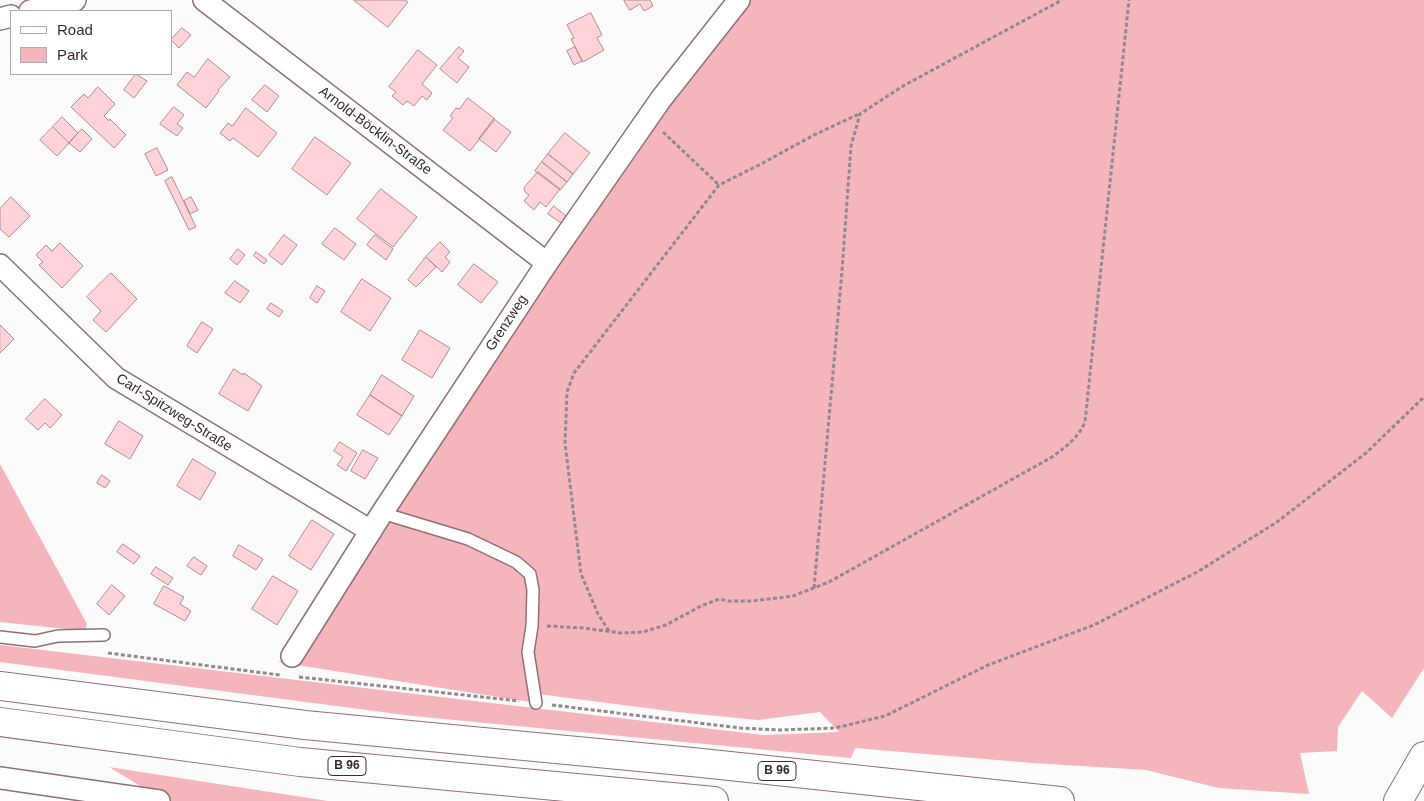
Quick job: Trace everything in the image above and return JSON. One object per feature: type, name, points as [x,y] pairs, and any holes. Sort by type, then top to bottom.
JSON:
[{"type":"main road","name":"B 96","points":[[0,686],[305,725],[692,762],[1060,801]]},
{"type":"main road","name":"B 96","points":[[0,722],[300,762],[714,801]]},
{"type":"main road","points":[[1398,801],[1424,756]]},
{"type":"street","points":[[34,10],[75,0]]},
{"type":"street","name":"Arnold-Böcklin-Straße","points":[[204,0],[547,263]]},
{"type":"street","name":"Grenzweg","points":[[292,666],[382,513],[547,263],[661,99],[739,0]]},
{"type":"street","name":"Carl-Spitzweg-Straße","points":[[0,265],[116,378],[371,532]]},
{"type":"street","points":[[0,778],[159,801]]},
{"type":"lane","points":[[382,513],[468,538],[516,562],[530,574],[533,590],[532,626],[528,652],[536,703]]},
{"type":"lane","points":[[0,637],[35,641],[58,636],[104,634]]},
{"type":"path","points":[[609,632],[598,614],[581,574],[565,443],[568,392],[574,373],[719,185],[760,166],[814,135],[860,114],[903,86],[1062,0]]},
{"type":"path","points":[[553,626],[621,633],[643,632],[666,625],[701,606],[719,599],[752,601],[793,596],[829,582],[1052,457],[1071,443],[1080,433],[1085,422],[1129,0]]},
{"type":"path","points":[[814,588],[842,280],[851,146],[860,114]]},
{"type":"path","points":[[643,125],[661,130],[719,185]]},
{"type":"path","points":[[292,666],[536,703],[740,728],[780,730],[835,728],[885,716],[988,665],[1094,625],[1199,571],[1277,522],[1366,453],[1424,397]]},
{"type":"path","points":[[106,652],[282,675]]},
{"type":"green space","points":[[739,0],[1424,0],[1424,668],[1392,718],[1362,691],[1338,727],[1337,751],[1300,753],[1309,794],[1219,788],[1146,770],[1032,763],[855,748],[851,758],[413,716],[0,662],[0,645],[763,735],[839,732],[820,712],[758,720],[677,712],[538,694],[532,629],[536,703],[278,662],[292,656],[382,513]]},
{"type":"green space","points":[[0,464],[87,624],[85,631],[0,622]]},
{"type":"green space","points":[[109,767],[328,801],[165,801]]},
{"type":"building","points":[[354,0],[405,0],[408,2],[388,27]]},
{"type":"building","points":[[624,0],[650,0],[653,6],[644,11],[640,4],[630,10]]},
{"type":"building","points":[[591,13],[602,35],[597,38],[604,50],[583,62],[571,39],[574,38],[567,25]]},
{"type":"building","points":[[182,28],[191,35],[179,48],[172,39]]},
{"type":"building","points":[[459,47],[464,51],[458,58],[469,67],[457,83],[440,69]]},
{"type":"building","points":[[575,47],[582,61],[574,65],[567,51]]},
{"type":"building","points":[[418,50],[437,65],[422,84],[432,93],[427,100],[422,96],[414,106],[407,101],[403,105],[392,96],[396,92],[389,87]]},
{"type":"building","points":[[208,59],[230,77],[218,90],[206,108],[177,85],[187,72],[194,77]]},
{"type":"building","points":[[135,75],[147,81],[134,98],[124,90]]},
{"type":"building","points":[[265,85],[279,96],[267,112],[252,100]]},
{"type":"building","points":[[98,87],[115,104],[104,116],[109,121],[110,119],[126,135],[114,148],[71,107],[84,94],[88,98]]},
{"type":"building","points":[[468,98],[495,119],[470,151],[443,130],[453,118],[450,116],[456,108],[459,109]]},
{"type":"building","points":[[174,107],[184,115],[177,124],[183,128],[177,136],[160,124]]},
{"type":"building","points":[[246,108],[277,133],[258,157],[233,138],[230,141],[220,133],[228,123],[232,126]]},
{"type":"building","points":[[62,117],[78,133],[69,143],[53,127]]},
{"type":"building","points":[[494,119],[511,132],[496,152],[479,139]]},
{"type":"building","points":[[53,127],[69,143],[57,156],[40,140]]},
{"type":"building","points":[[82,129],[92,139],[80,152],[69,143]]},
{"type":"building","points":[[565,133],[590,153],[573,174],[548,154]]},
{"type":"building","points":[[315,137],[351,163],[327,195],[292,169]]},
{"type":"building","points":[[157,148],[168,170],[156,176],[145,154]]},
{"type":"building","points":[[548,154],[573,174],[567,182],[542,162]]},
{"type":"building","points":[[542,162],[567,182],[560,190],[535,171]]},
{"type":"building","points":[[538,172],[560,189],[546,207],[540,202],[534,210],[524,201],[529,195],[525,192],[524,188]]},
{"type":"building","points":[[172,177],[196,227],[189,230],[165,181]]},
{"type":"building","points":[[381,189],[417,217],[393,247],[357,219]]},
{"type":"building","points":[[11,197],[30,216],[9,237],[0,229],[0,209]]},
{"type":"building","points":[[191,197],[198,210],[190,214],[184,201]]},
{"type":"building","points":[[554,206],[566,216],[561,223],[548,214]]},
{"type":"building","points":[[335,228],[356,244],[344,260],[322,244]]},
{"type":"building","points":[[284,235],[297,245],[282,265],[269,255]]},
{"type":"building","points":[[375,235],[393,249],[386,260],[367,245]]},
{"type":"building","points":[[440,242],[450,252],[445,257],[450,262],[442,272],[426,257]]},
{"type":"building","points":[[60,243],[83,266],[62,288],[39,265],[43,262],[36,255],[46,245],[52,251]]},
{"type":"building","points":[[238,249],[245,255],[237,265],[230,259]]},
{"type":"building","points":[[256,252],[267,260],[264,264],[254,256]]},
{"type":"building","points":[[426,257],[436,267],[416,287],[408,280]]},
{"type":"building","points":[[474,264],[498,282],[481,303],[458,285]]},
{"type":"building","points":[[111,273],[137,299],[106,332],[93,320],[101,311],[87,297]]},
{"type":"building","points":[[362,279],[391,298],[370,331],[341,312]]},
{"type":"building","points":[[235,281],[249,291],[240,303],[225,293]]},
{"type":"building","points":[[317,286],[325,291],[317,303],[310,298]]},
{"type":"building","points":[[271,303],[283,311],[279,317],[267,309]]},
{"type":"building","points":[[202,322],[213,329],[197,353],[187,346]]},
{"type":"building","points":[[0,325],[14,339],[0,353]]},
{"type":"building","points":[[420,330],[450,348],[432,378],[402,360]]},
{"type":"building","points":[[234,369],[243,375],[244,373],[262,386],[248,411],[219,394]]},
{"type":"building","points":[[382,375],[414,396],[402,416],[370,395]]},
{"type":"building","points":[[370,395],[402,416],[389,435],[357,415]]},
{"type":"building","points":[[45,399],[62,415],[50,428],[45,423],[38,430],[26,419]]},
{"type":"building","points":[[119,421],[143,436],[130,459],[105,444]]},
{"type":"building","points":[[340,442],[357,453],[346,471],[337,465],[343,457],[334,451]]},
{"type":"building","points":[[363,450],[378,458],[365,479],[351,471]]},
{"type":"building","points":[[193,459],[216,473],[200,500],[177,486]]},
{"type":"building","points":[[102,475],[110,481],[105,488],[97,483]]},
{"type":"building","points":[[312,520],[334,534],[311,570],[289,556]]},
{"type":"building","points":[[123,544],[140,556],[134,564],[117,552]]},
{"type":"building","points":[[239,545],[263,559],[256,570],[233,556]]},
{"type":"building","points":[[194,557],[207,566],[201,575],[187,566]]},
{"type":"building","points":[[156,567],[173,578],[168,585],[151,574]]},
{"type":"building","points":[[273,576],[298,591],[277,625],[252,609]]},
{"type":"building","points":[[112,585],[125,596],[109,615],[97,604]]},
{"type":"building","points":[[164,586],[184,597],[180,604],[191,611],[185,621],[154,604]]}]
